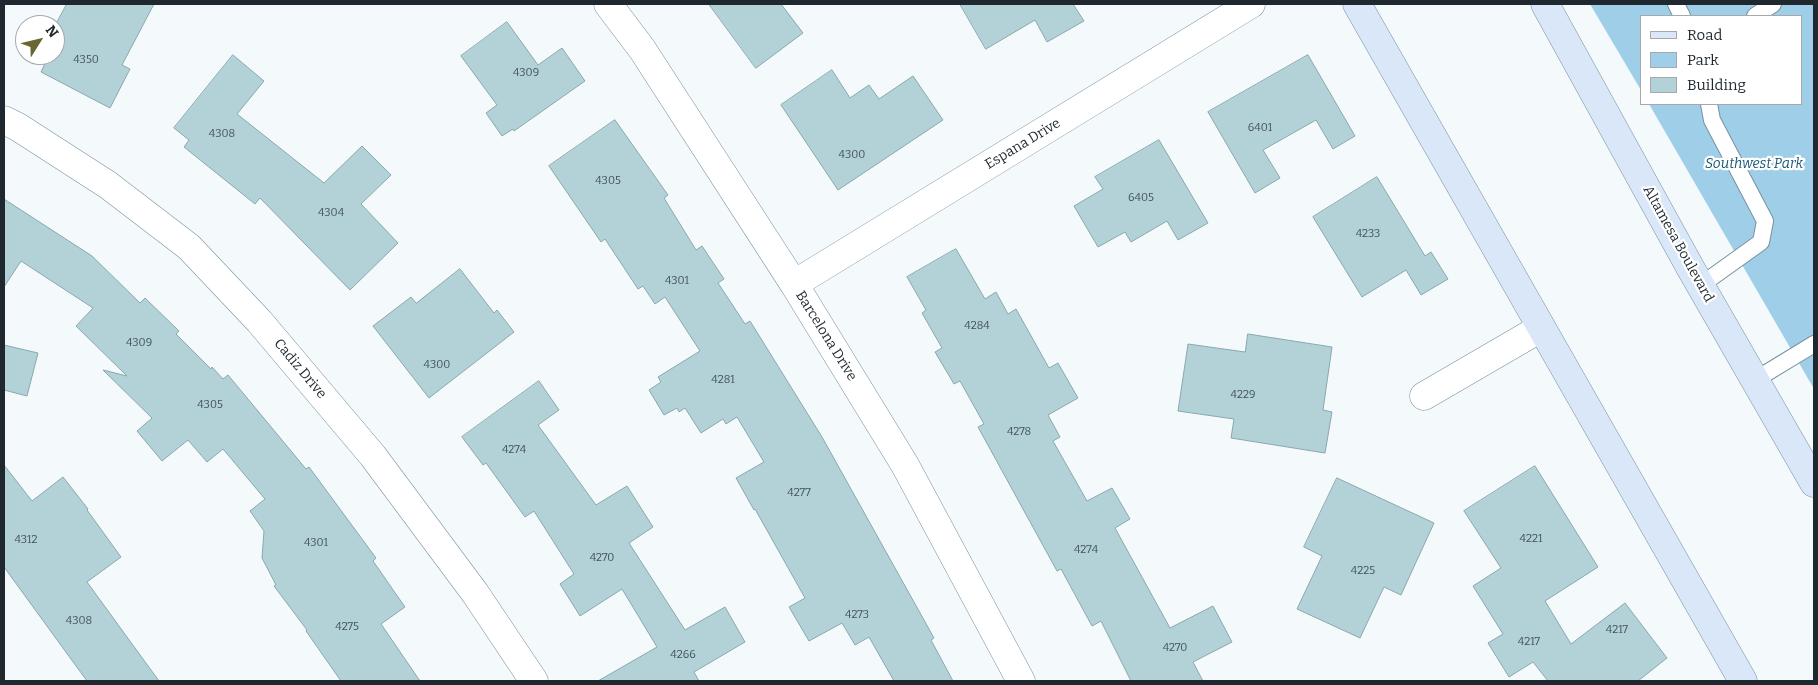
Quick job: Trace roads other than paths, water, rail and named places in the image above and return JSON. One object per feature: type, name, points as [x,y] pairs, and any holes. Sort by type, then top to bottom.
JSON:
[{"type":"main road","points":[[1357,4],[1743,681]]},
{"type":"main road","name":"Altamesa Boulevard","points":[[1545,4],[1701,285],[1814,483]]},
{"type":"street","name":"Barcelona Drive","points":[[608,4],[642,49],[794,284],[905,465],[1021,681]]},
{"type":"street","name":"Espana Drive","points":[[794,284],[1251,4]]},
{"type":"street","name":"Cadiz Drive","points":[[4,120],[108,185],[189,247],[259,321],[373,456],[475,593],[534,681]]},
{"type":"street","points":[[1424,396],[1541,328]]},
{"type":"lane","points":[[1756,15],[1773,4]]},
{"type":"lane","points":[[1701,285],[1761,242],[1765,221],[1712,120],[1710,105]]},
{"type":"lane","points":[[1755,380],[1814,344]]},
{"type":"park label","name":"Southwest Park","points":[[1754,164]]}]
